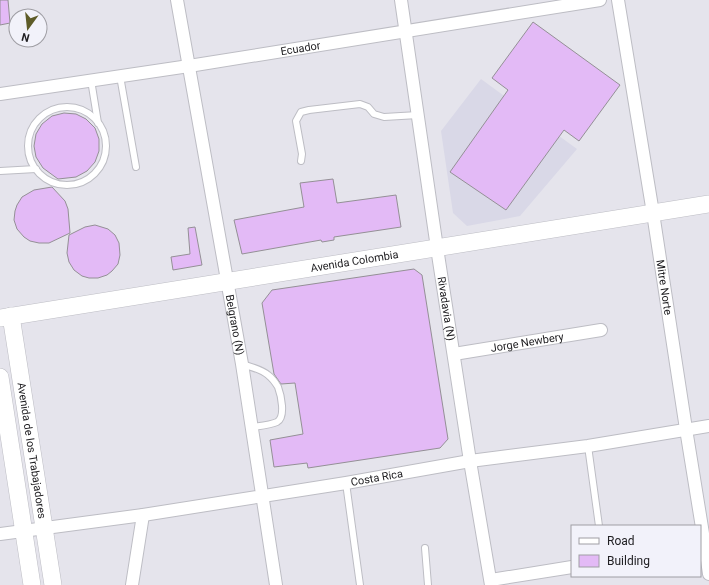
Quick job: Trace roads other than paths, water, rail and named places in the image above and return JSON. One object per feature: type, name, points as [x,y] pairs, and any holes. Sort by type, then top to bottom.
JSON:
[{"type":"street","name":"Belgrano (N)","points":[[177,0],[242,364],[276,585]]},
{"type":"street","name":"Rivadavia (N)","points":[[401,0],[437,248],[470,461],[491,583]]},
{"type":"street","name":"Ecuador","points":[[0,94],[189,66],[600,0]]},
{"type":"street","name":"Mitre Norte","points":[[618,0],[653,213],[700,525]]},
{"type":"street","name":"Avenida Colombia","points":[[3,317],[709,204]]},
{"type":"street","name":"Avenida de los Trabajadores","points":[[3,317],[44,528],[53,585]]},
{"type":"street","name":"Jorge Newbery","points":[[454,354],[601,330]]},
{"type":"street","name":"Avenida de los Trabajadores","points":[[0,377],[32,585]]},
{"type":"street","name":"Costa Rica","points":[[0,534],[143,515],[346,483],[470,461],[588,446],[709,426]]},
{"type":"street","points":[[132,585],[143,515]]},
{"type":"street","name":"Mitre Norte","points":[[701,533],[709,574]]},
{"type":"street","points":[[491,583],[571,568]]},
{"type":"lane","points":[[120,76],[136,167]]},
{"type":"lane","points":[[92,80],[98,123]]},
{"type":"lane","points":[[301,161],[302,154],[296,121],[301,112],[360,104],[368,107],[374,114],[384,117],[418,115]]},
{"type":"lane","points":[[59,108],[72,108],[84,111],[92,116],[98,123],[105,138],[106,147],[101,164],[97,171],[90,177],[74,184],[57,184],[42,176],[36,169],[28,154],[29,136],[32,128],[43,115],[59,108]]},
{"type":"lane","points":[[0,172],[36,169]]},
{"type":"lane","points":[[242,364],[258,369],[270,376],[275,382],[281,395],[282,411],[280,419],[276,422],[252,427]]},
{"type":"lane","points":[[588,446],[599,525]]},
{"type":"lane","points":[[346,483],[360,585]]},
{"type":"lane","points":[[425,548],[428,585]]}]
